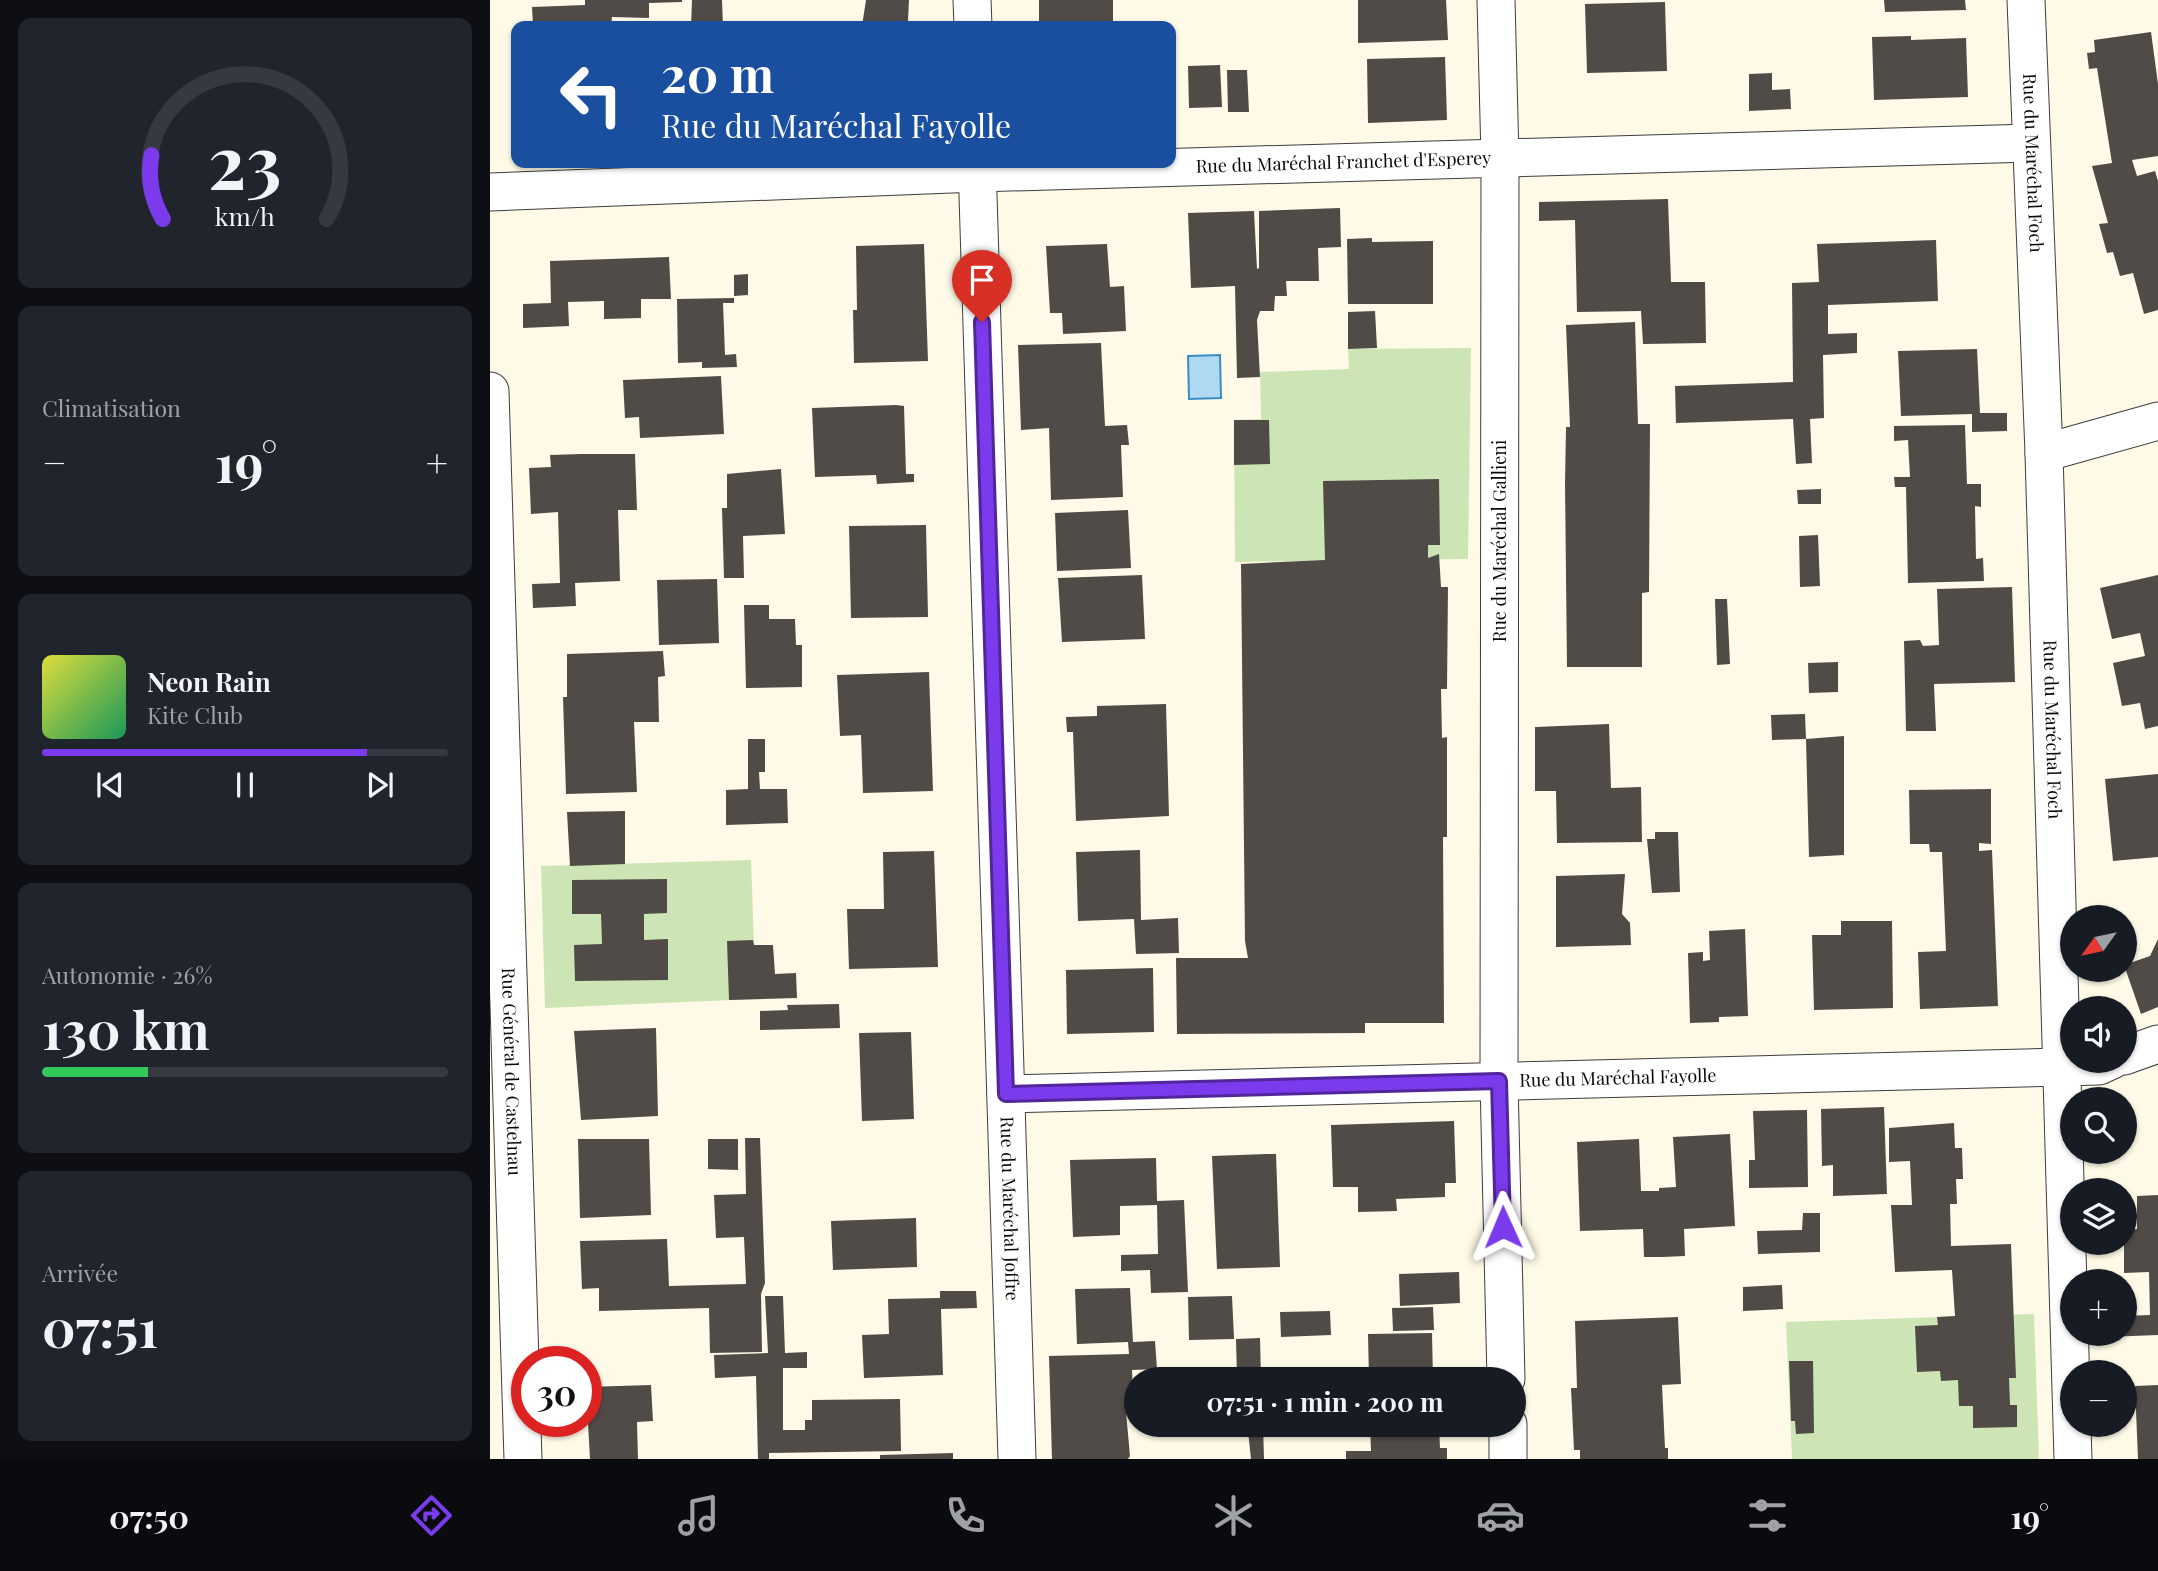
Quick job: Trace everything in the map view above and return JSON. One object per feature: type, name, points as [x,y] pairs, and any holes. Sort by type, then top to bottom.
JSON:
[{"type":"street","points":[[972,0],[973,21]]},
{"type":"street","name":"Rue du Maréchal Gallieni","points":[[1496,0],[1500,158],[1499,1081],[1506,1367]]},
{"type":"street","name":"Rue du Maréchal Foch","points":[[2026,0],[2044,453],[2060,998]]},
{"type":"street","name":"Rue du Maréchal Franchet d'Esperey","points":[[1176,164],[2031,143]]},
{"type":"street","name":"Rue du Maréchal Franchet d'Esperey","points":[[490,192],[977,168]]},
{"type":"street","name":"Rue du Maréchal Joffre","points":[[977,168],[1017,1459]]},
{"type":"street","name":"Rue Général de Castelnau","points":[[490,391],[523,1459]]},
{"type":"street","points":[[2044,453],[2158,421]]},
{"type":"street","points":[[2137,1051],[2158,1044]]},
{"type":"street","name":"Rue du Maréchal Fayolle","points":[[1006,1094],[2060,1066]]},
{"type":"street","name":"Rue du Maréchal Foch","points":[[2062,1073],[2073,1459]]},
{"type":"street","points":[[1508,1437],[1508,1459]]},
{"type":"green space","points":[[1471,348],[1468,559],[1235,562],[1234,420],[1261,419],[1260,372],[1349,369],[1348,349]]},
{"type":"green space","points":[[751,860],[756,999],[545,1008],[541,866]]},
{"type":"green space","points":[[2034,1314],[2039,1459],[1792,1459],[1786,1322]]},
{"type":"water","points":[[1220,355],[1221,398],[1189,399],[1188,356]]},
{"type":"building","points":[[585,0],[682,0],[649,3],[649,18],[533,21],[532,7],[585,5]]},
{"type":"building","points":[[692,0],[722,0],[723,21],[691,21]]},
{"type":"building","points":[[866,0],[909,0],[908,21],[863,21]]},
{"type":"building","points":[[1039,0],[1113,0],[1113,21],[1039,21]]},
{"type":"building","points":[[1358,0],[1446,0],[1448,40],[1358,43]]},
{"type":"building","points":[[1884,0],[1965,0],[1966,10],[1885,12]]},
{"type":"building","points":[[1665,2],[1667,71],[1587,73],[1585,4]]},
{"type":"building","points":[[2151,32],[2158,84],[2158,156],[2132,160],[2137,176],[2155,171],[2158,181],[2158,310],[2144,314],[2133,273],[2120,276],[2113,252],[2107,253],[2099,224],[2108,223],[2092,166],[2112,163],[2097,68],[2089,69],[2087,53],[2095,52],[2094,40]]},
{"type":"building","points":[[1911,36],[1911,40],[1966,38],[1968,97],[1874,100],[1872,37]]},
{"type":"building","points":[[1445,57],[1447,120],[1368,123],[1367,59]]},
{"type":"building","points":[[1220,65],[1222,107],[1189,108],[1188,66]]},
{"type":"building","points":[[1227,70],[1247,70],[1249,112],[1228,112]]},
{"type":"building","points":[[1772,73],[1772,90],[1790,89],[1791,109],[1749,111],[1749,74]]},
{"type":"building","points":[[1668,199],[1671,282],[1705,282],[1706,343],[1643,344],[1641,311],[1577,312],[1575,220],[1539,221],[1539,202]]},
{"type":"building","points":[[1340,208],[1341,247],[1318,248],[1319,281],[1286,281],[1287,296],[1275,296],[1274,311],[1260,311],[1257,320],[1260,377],[1237,378],[1235,286],[1191,288],[1188,213],[1254,211],[1257,269],[1259,211]]},
{"type":"building","points":[[1372,238],[1372,242],[1433,241],[1433,304],[1348,304],[1347,239]]},
{"type":"building","points":[[1936,240],[1938,301],[1828,305],[1828,334],[1857,333],[1857,353],[1823,355],[1824,418],[1810,419],[1812,463],[1796,464],[1793,419],[1676,423],[1675,386],[1793,382],[1792,283],[1819,282],[1817,244]]},
{"type":"building","points":[[924,244],[928,361],[854,363],[856,246]]},
{"type":"building","points":[[1107,244],[1110,287],[1124,286],[1126,331],[1063,334],[1062,313],[1050,313],[1046,246]]},
{"type":"building","points":[[669,257],[671,299],[641,299],[641,318],[604,319],[604,301],[568,302],[569,326],[523,328],[523,304],[551,303],[550,261]]},
{"type":"building","points":[[748,274],[748,295],[734,296],[734,275]]},
{"type":"building","points":[[734,298],[734,303],[723,303],[725,355],[736,354],[737,367],[702,368],[702,362],[678,363],[677,299]]},
{"type":"building","points":[[1375,311],[1377,348],[1348,349],[1348,312]]},
{"type":"building","points":[[1635,322],[1638,424],[1650,424],[1649,592],[1642,593],[1642,667],[1567,667],[1565,483],[1566,427],[1570,427],[1566,325]]},
{"type":"building","points":[[1101,343],[1105,426],[1127,425],[1129,445],[1121,445],[1123,497],[1051,500],[1049,428],[1021,430],[1018,345]]},
{"type":"building","points":[[1977,349],[1980,413],[2007,413],[2007,431],[1972,432],[1972,414],[1901,416],[1898,351]]},
{"type":"building","points":[[721,376],[724,434],[640,438],[639,417],[625,418],[623,380]]},
{"type":"building","points":[[904,406],[906,474],[914,474],[914,482],[877,484],[876,475],[815,477],[812,408]]},
{"type":"building","points":[[1234,420],[1269,420],[1270,464],[1234,465]]},
{"type":"building","points":[[1965,425],[1967,484],[1981,484],[1981,507],[1975,506],[1976,559],[1983,558],[1984,581],[1908,583],[1906,487],[1895,487],[1894,477],[1910,477],[1908,440],[1894,441],[1894,426]]},
{"type":"building","points":[[635,454],[637,510],[618,510],[620,581],[575,583],[576,606],[533,608],[532,584],[560,583],[558,512],[531,514],[529,468],[551,467],[550,455]]},
{"type":"building","points":[[781,469],[785,534],[743,536],[744,578],[724,578],[722,508],[727,508],[727,474]]},
{"type":"building","points":[[1439,479],[1440,545],[1428,545],[1428,558],[1439,554],[1441,587],[1448,587],[1447,689],[1441,689],[1442,738],[1447,737],[1447,837],[1443,837],[1444,1023],[1365,1023],[1365,1033],[1177,1034],[1176,958],[1248,958],[1245,941],[1241,564],[1325,560],[1323,481]]},
{"type":"building","points":[[1821,489],[1821,504],[1798,504],[1797,490]]},
{"type":"building","points":[[1128,510],[1131,568],[1057,571],[1055,513]]},
{"type":"building","points":[[926,525],[928,617],[851,618],[849,526]]},
{"type":"building","points":[[1818,535],[1820,586],[1800,587],[1799,536]]},
{"type":"building","points":[[1142,575],[1145,639],[1062,642],[1058,578]]},
{"type":"building","points":[[2158,575],[2158,726],[2145,729],[2140,703],[2122,706],[2113,663],[2145,656],[2140,633],[2112,639],[2100,588]]},
{"type":"building","points":[[717,579],[719,643],[659,645],[657,580]]},
{"type":"building","points":[[2012,587],[2015,682],[1934,684],[1936,731],[1906,731],[1904,641],[1920,640],[1923,646],[1939,645],[1937,589]]},
{"type":"building","points":[[1715,599],[1727,599],[1730,664],[1717,665]]},
{"type":"building","points":[[744,605],[769,605],[769,619],[795,619],[796,645],[802,645],[802,687],[746,688]]},
{"type":"building","points":[[663,651],[665,676],[658,677],[659,722],[634,722],[637,792],[566,794],[563,697],[567,697],[567,654]]},
{"type":"building","points":[[1838,662],[1838,692],[1809,693],[1808,663]]},
{"type":"building","points":[[929,672],[933,791],[863,793],[861,735],[840,736],[837,675]]},
{"type":"building","points":[[1166,704],[1169,816],[1076,821],[1073,732],[1067,732],[1066,717],[1097,716],[1097,706]]},
{"type":"building","points":[[1805,714],[1806,739],[1772,740],[1771,715]]},
{"type":"building","points":[[1609,724],[1611,788],[1641,787],[1642,842],[1557,843],[1556,791],[1535,791],[1535,727]]},
{"type":"building","points":[[1844,736],[1844,855],[1809,857],[1806,739]]},
{"type":"building","points":[[748,739],[765,739],[765,772],[759,772],[760,789],[787,789],[788,823],[726,825],[726,790],[748,789]]},
{"type":"building","points":[[2158,774],[2158,857],[2113,861],[2105,779]]},
{"type":"building","points":[[1991,789],[1991,844],[1979,843],[1979,851],[1992,850],[1998,1006],[1920,1009],[1918,952],[1946,951],[1942,852],[1930,852],[1929,844],[1910,844],[1909,790]]},
{"type":"building","points":[[625,811],[625,864],[570,866],[567,812]]},
{"type":"building","points":[[1655,832],[1678,832],[1680,892],[1652,893],[1647,839],[1655,839]]},
{"type":"building","points":[[1140,850],[1141,920],[1178,918],[1179,953],[1136,954],[1134,919],[1078,921],[1076,852]]},
{"type":"building","points":[[934,851],[938,967],[849,969],[847,909],[884,909],[883,852]]},
{"type":"building","points":[[1625,874],[1622,914],[1630,923],[1631,945],[1556,947],[1556,876]]},
{"type":"building","points":[[667,879],[667,913],[644,914],[644,940],[668,939],[668,980],[575,981],[574,945],[602,944],[601,914],[572,914],[572,880]]},
{"type":"building","points":[[1841,921],[1892,921],[1893,1008],[1814,1010],[1812,935],[1841,935]]},
{"type":"building","points":[[1745,929],[1748,1016],[1719,1017],[1719,1022],[1690,1023],[1688,953],[1703,952],[1703,961],[1710,960],[1709,931]]},
{"type":"building","points":[[2158,939],[2158,1007],[2141,1014],[2137,996],[2130,982],[2137,982],[2137,960],[2150,956]]},
{"type":"building","points":[[753,940],[754,945],[773,945],[775,974],[796,973],[797,998],[729,1000],[727,941]]},
{"type":"building","points":[[1153,968],[1154,1032],[1067,1034],[1066,970]]},
{"type":"building","points":[[839,1004],[840,1028],[760,1030],[760,1011],[788,1010],[787,1005]]},
{"type":"building","points":[[656,1028],[658,1116],[581,1120],[574,1031]]},
{"type":"building","points":[[911,1032],[914,1119],[862,1121],[859,1033]]},
{"type":"building","points":[[1884,1107],[1887,1194],[1833,1196],[1833,1165],[1822,1166],[1821,1109]]},
{"type":"building","points":[[1807,1110],[1808,1187],[1749,1188],[1749,1160],[1755,1160],[1753,1111]]},
{"type":"building","points":[[1454,1121],[1456,1183],[1445,1183],[1445,1197],[1396,1199],[1397,1211],[1358,1212],[1358,1187],[1333,1187],[1331,1125]]},
{"type":"building","points":[[1954,1123],[1955,1148],[1962,1148],[1963,1179],[1956,1179],[1957,1204],[1950,1204],[1951,1246],[2011,1244],[2016,1378],[2009,1378],[2010,1405],[2017,1405],[2017,1427],[1973,1428],[1973,1406],[1959,1406],[1958,1380],[1941,1381],[1940,1371],[1917,1372],[1915,1326],[1938,1325],[1937,1317],[1955,1316],[1952,1270],[1895,1272],[1891,1205],[1912,1205],[1910,1161],[1889,1162],[1889,1128]]},
{"type":"building","points":[[1730,1134],[1735,1226],[1684,1229],[1685,1256],[1662,1257],[1644,1257],[1643,1229],[1580,1231],[1577,1142],[1639,1139],[1641,1191],[1659,1191],[1659,1188],[1676,1187],[1673,1137]]},
{"type":"building","points":[[745,1138],[760,1138],[765,1283],[761,1294],[762,1352],[710,1353],[709,1308],[599,1311],[599,1288],[582,1289],[580,1241],[667,1239],[669,1286],[746,1284],[744,1237],[716,1238],[714,1195],[746,1194]]},
{"type":"building","points":[[578,1139],[649,1139],[651,1215],[580,1218]]},
{"type":"building","points":[[708,1139],[738,1139],[738,1170],[708,1169]]},
{"type":"building","points":[[1276,1154],[1280,1267],[1217,1269],[1212,1156]]},
{"type":"building","points":[[1156,1158],[1157,1201],[1184,1200],[1188,1292],[1151,1293],[1150,1270],[1121,1271],[1121,1255],[1158,1254],[1157,1205],[1120,1206],[1120,1235],[1073,1237],[1070,1160]]},
{"type":"building","points":[[2158,1195],[2158,1335],[2137,1336],[2137,1316],[2150,1315],[2149,1272],[2124,1269],[2124,1255],[2137,1255],[2137,1196]]},
{"type":"building","points":[[1803,1213],[1820,1213],[1820,1252],[1758,1254],[1757,1231],[1802,1230]]},
{"type":"building","points":[[916,1218],[917,1267],[833,1270],[831,1221]]},
{"type":"building","points":[[1459,1272],[1460,1303],[1400,1306],[1399,1274]]},
{"type":"building","points":[[1782,1285],[1783,1309],[1743,1311],[1743,1287]]},
{"type":"building","points":[[1130,1288],[1133,1342],[1155,1341],[1157,1367],[1124,1367],[1124,1437],[1128,1437],[1128,1459],[1052,1459],[1049,1356],[1129,1354],[1128,1342],[1077,1344],[1075,1289]]},
{"type":"building","points":[[940,1291],[976,1291],[977,1308],[941,1309],[943,1375],[864,1378],[862,1335],[889,1334],[888,1299],[940,1298]]},
{"type":"building","points":[[765,1296],[783,1296],[785,1353],[807,1352],[807,1368],[783,1368],[783,1430],[805,1430],[805,1420],[812,1420],[812,1400],[900,1399],[901,1451],[769,1453],[769,1459],[758,1459],[756,1376],[715,1378],[714,1355],[768,1353]]},
{"type":"building","points":[[1232,1296],[1234,1339],[1189,1340],[1188,1297]]},
{"type":"building","points":[[1433,1307],[1434,1330],[1393,1331],[1392,1308]]},
{"type":"building","points":[[1330,1311],[1331,1335],[1281,1337],[1280,1312]]},
{"type":"building","points":[[1678,1317],[1681,1384],[1662,1385],[1665,1448],[1668,1448],[1668,1459],[1580,1459],[1580,1450],[1574,1450],[1571,1388],[1577,1388],[1575,1321]]},
{"type":"building","points":[[1432,1333],[1433,1367],[1369,1367],[1368,1334]]},
{"type":"building","points":[[1260,1338],[1261,1367],[1237,1367],[1236,1339]]},
{"type":"building","points":[[1789,1361],[1813,1361],[1814,1433],[1796,1434],[1795,1421],[1791,1421]]},
{"type":"building","points":[[651,1385],[653,1421],[637,1422],[638,1459],[590,1459],[589,1437],[602,1437],[602,1387]]},
{"type":"building","points":[[2158,1385],[2158,1459],[2138,1459],[2137,1386]]},
{"type":"building","points":[[1249,1437],[1263,1437],[1264,1459],[1251,1459]]},
{"type":"building","points":[[1370,1437],[1440,1437],[1440,1448],[1447,1448],[1447,1459],[1346,1459],[1346,1451],[1371,1451]]},
{"type":"building","points":[[953,1453],[953,1459],[880,1459],[880,1455]]},
{"type":"route","points":[[982,322],[1006,1094],[1499,1081],[1503,1227]]}]
